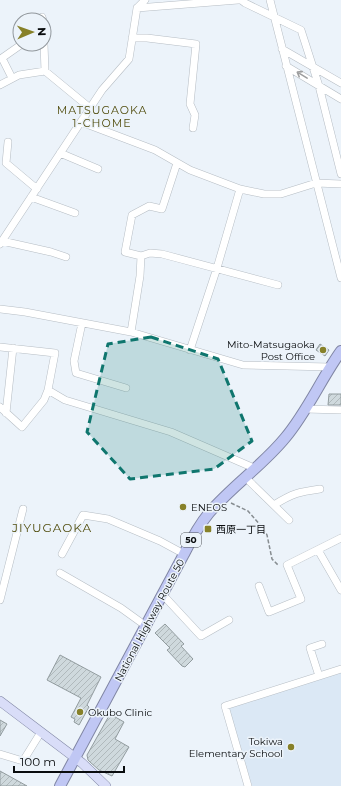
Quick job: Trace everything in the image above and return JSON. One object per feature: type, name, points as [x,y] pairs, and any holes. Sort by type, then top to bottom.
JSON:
[{"type":"highway","name":"National Highway Route 50","points":[[60,786],[184,554],[206,516],[284,439],[305,409],[341,351]]},
{"type":"main road","points":[[0,700],[89,770],[106,786]]},
{"type":"street","points":[[66,257],[51,252],[1,242],[102,90],[130,59],[132,38],[138,8],[145,0]]},
{"type":"street","points":[[138,8],[239,0],[301,30],[319,85],[341,174]]},
{"type":"street","points":[[270,0],[341,278]]},
{"type":"street","points":[[132,38],[147,38],[196,44],[190,104],[195,115],[193,128]]},
{"type":"street","points":[[282,49],[340,81]]},
{"type":"street","points":[[12,51],[2,58],[12,78]]},
{"type":"street","points":[[44,52],[45,71]]},
{"type":"street","points":[[286,66],[341,99]]},
{"type":"street","points":[[0,85],[19,75],[45,71],[90,108]]},
{"type":"street","points":[[319,85],[340,81]]},
{"type":"street","points":[[81,122],[155,150],[190,170],[240,189],[264,194],[281,194],[316,183],[341,184]]},
{"type":"street","points":[[8,142],[6,163],[37,189]]},
{"type":"street","points":[[60,153],[98,169]]},
{"type":"street","points":[[177,163],[162,209],[148,206],[132,215],[125,252],[140,256],[150,253],[162,254],[278,285]]},
{"type":"street","points":[[190,350],[217,268],[240,189]]},
{"type":"street","points":[[31,197],[75,213]]},
{"type":"street","points":[[131,332],[140,276],[140,256]]},
{"type":"street","points":[[0,309],[25,312],[131,332],[242,365],[330,368]]},
{"type":"street","points":[[82,323],[74,361],[76,373],[126,388]]},
{"type":"street","points":[[0,347],[55,353],[48,390],[44,400],[22,427],[0,407]]},
{"type":"street","points":[[6,413],[13,348]]},
{"type":"street","points":[[48,390],[65,400],[171,432],[254,468]]},
{"type":"street","points":[[305,409],[341,410]]},
{"type":"street","points":[[245,477],[289,520]]},
{"type":"street","points":[[274,505],[297,492],[320,489]]},
{"type":"street","points":[[0,599],[23,509]]},
{"type":"street","points":[[62,554],[83,515],[108,519],[160,541],[184,554]]},
{"type":"street","points":[[259,586],[269,612],[301,599],[287,565],[341,538]]},
{"type":"street","points":[[318,550],[341,590]]},
{"type":"street","points":[[60,573],[121,608],[146,626]]},
{"type":"street","points":[[163,595],[201,636],[229,620]]},
{"type":"street","points":[[319,676],[310,648],[322,644]]},
{"type":"street","points":[[248,786],[225,706],[341,669]]},
{"type":"street","points":[[0,754],[23,761],[41,732]]},
{"type":"path","points":[[230,502],[248,511],[268,535],[272,559],[280,566],[287,565]]},
{"type":"highlighted area","points":[[151,337],[218,359],[252,441],[214,469],[130,479],[87,432],[108,344]]},
{"type":"shaded area","name":"Tokiwa Elementary School","points":[[341,672],[341,786],[252,786],[229,708]]},
{"type":"building","points":[[320,344],[329,350],[325,356],[316,350]]},
{"type":"building","points":[[329,394],[341,394],[341,405],[328,405]]},
{"type":"building","points":[[165,624],[184,644],[181,646],[193,659],[185,667],[182,666],[167,650],[170,648],[155,633]]},
{"type":"building","points":[[60,655],[101,677],[87,705],[89,707],[79,725],[74,722],[75,719],[71,717],[81,698],[47,680]]},
{"type":"building","points":[[110,714],[124,722],[115,739],[129,747],[112,776],[99,770],[88,760],[87,755]]},
{"type":"building","points":[[0,720],[7,724],[0,736]]},
{"type":"building","points":[[0,771],[27,786],[0,786]]},
{"type":"place","name":"Mito-Matsugaoka Post Office","points":[[323,350]]},
{"type":"place","name":"ENEOS","points":[[183,507]]},
{"type":"place","name":"西原一丁目","points":[[208,529]]},
{"type":"place","name":"Okubo Clinic","points":[[80,712]]},
{"type":"place","name":"Tokiwa Elementary School","points":[[291,747]]},
{"type":"district","name":"MATSUGAOKA 1-CHOME","points":[[102,116]]},
{"type":"district","name":"JIYUGAOKA","points":[[52,528]]}]
